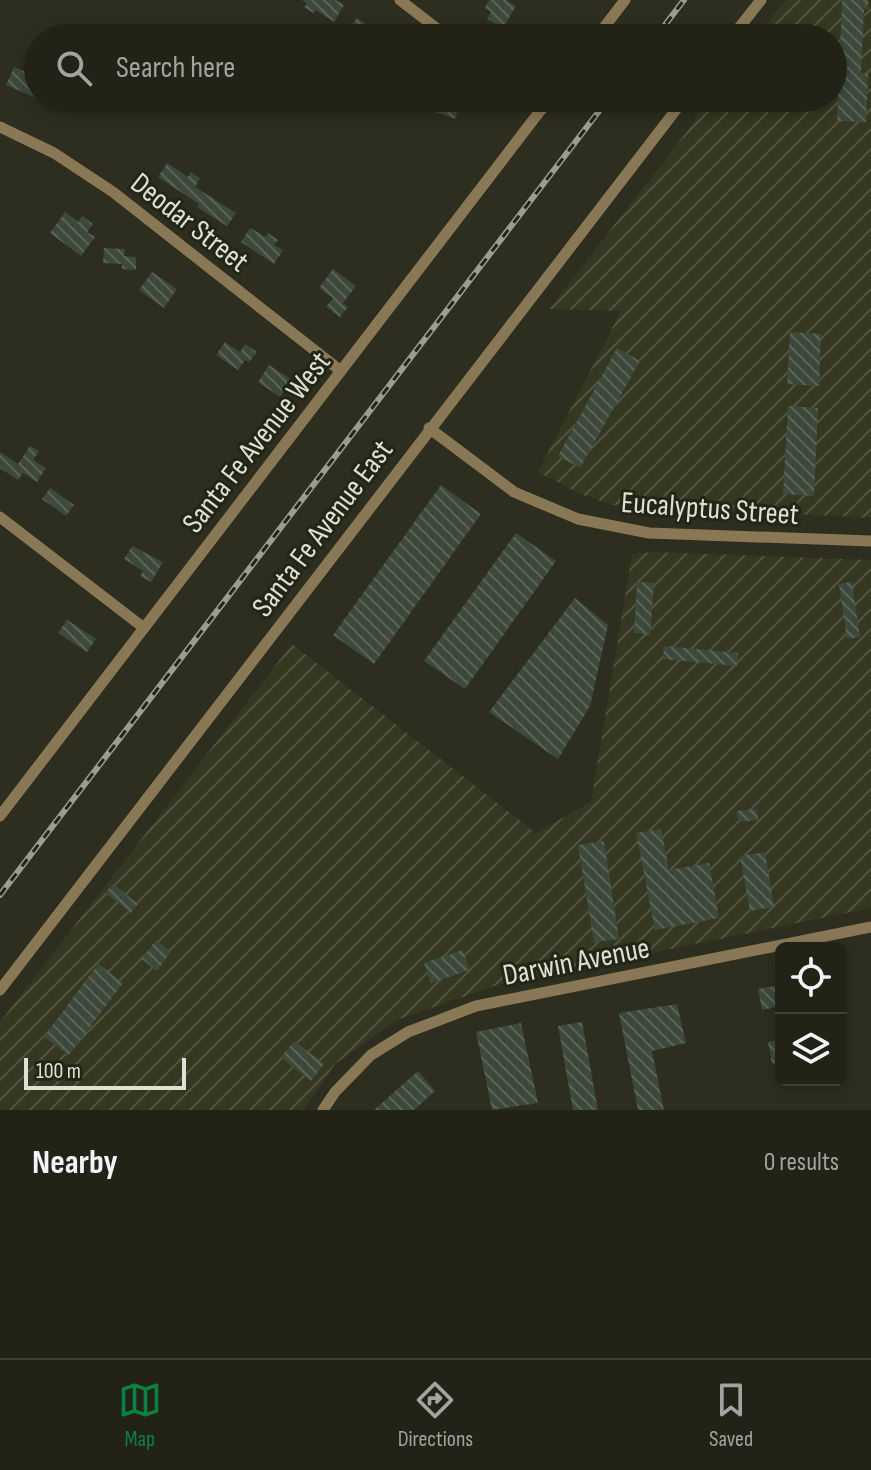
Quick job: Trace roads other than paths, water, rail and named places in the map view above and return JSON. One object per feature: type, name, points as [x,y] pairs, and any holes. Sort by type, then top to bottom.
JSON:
[{"type":"street","points":[[400,0],[431,24]]},
{"type":"street","points":[[607,24],[625,0]]},
{"type":"street","points":[[742,24],[761,0]]},
{"type":"street","name":"Santa Fe Avenue West","points":[[0,816],[540,112]]},
{"type":"street","name":"Santa Fe Avenue East","points":[[0,990],[674,112]]},
{"type":"street","name":"Deodar Street","points":[[0,127],[36,143],[93,177],[341,371]]},
{"type":"street","name":"Eucalyptus Street","points":[[429,428],[514,492],[578,519],[649,533],[871,541]]},
{"type":"street","points":[[0,517],[144,628]]},
{"type":"street","name":"Darwin Avenue","points":[[323,1110],[335,1092],[371,1055],[408,1032],[476,1006],[871,927]]},
{"type":"railway","points":[[666,24],[684,0]]},
{"type":"railway","points":[[0,895],[598,112]]}]
